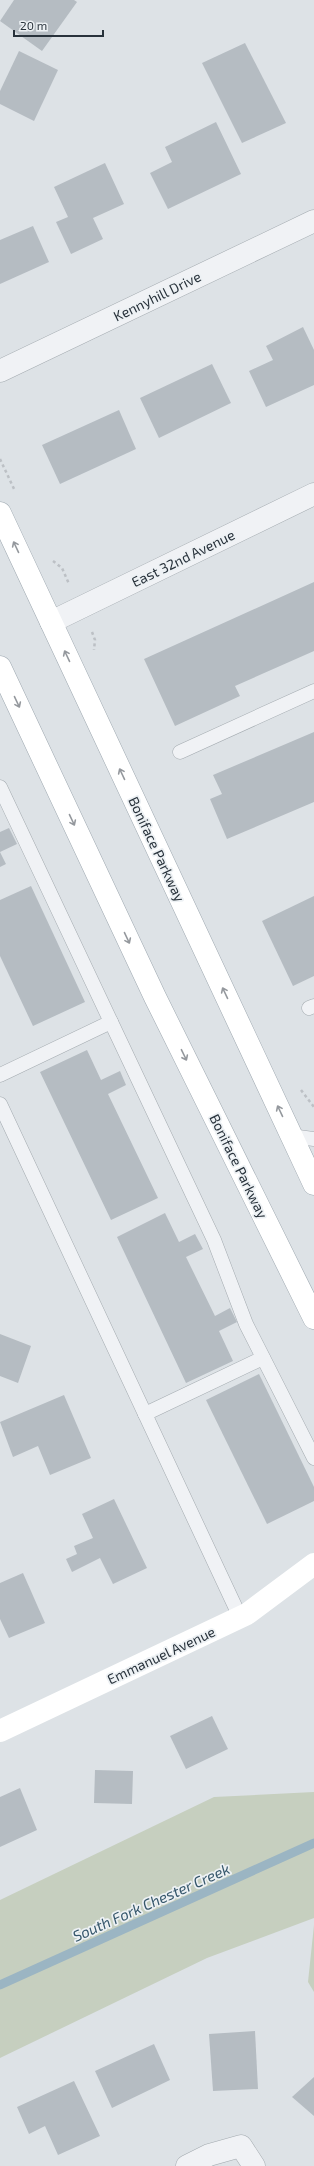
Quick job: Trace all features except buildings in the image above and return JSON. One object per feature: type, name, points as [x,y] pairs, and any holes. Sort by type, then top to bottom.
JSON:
[{"type":"main road","name":"Boniface Parkway","points":[[0,513],[314,1184]]},
{"type":"main road","name":"Boniface Parkway","points":[[0,667],[155,997],[314,1318]]},
{"type":"main road","name":"Emmanuel Avenue","points":[[0,1731],[240,1618],[314,1564]]},
{"type":"street","name":"Kennyhill Drive","points":[[0,371],[314,221]]},
{"type":"street","name":"East 32nd Avenue","points":[[51,622],[314,494]]},
{"type":"street","points":[[187,2166],[209,2155],[241,2146],[254,2166]]},
{"type":"lane","points":[[180,752],[314,691]]},
{"type":"lane","points":[[0,787],[214,1240],[246,1324],[314,1458]]},
{"type":"lane","points":[[0,1075],[111,1022]]},
{"type":"lane","points":[[0,1104],[240,1618]]},
{"type":"lane","points":[[291,1136],[314,1139]]},
{"type":"lane","points":[[145,1414],[263,1358]]},
{"type":"green space","points":[[314,1792],[314,1918],[207,1958],[0,2058],[0,1900],[214,1797]]},
{"type":"green space","points":[[314,1925],[314,1992],[308,1982]]},
{"type":"waterway","name":"South Fork Chester Creek","points":[[0,1985],[314,1843]]}]
